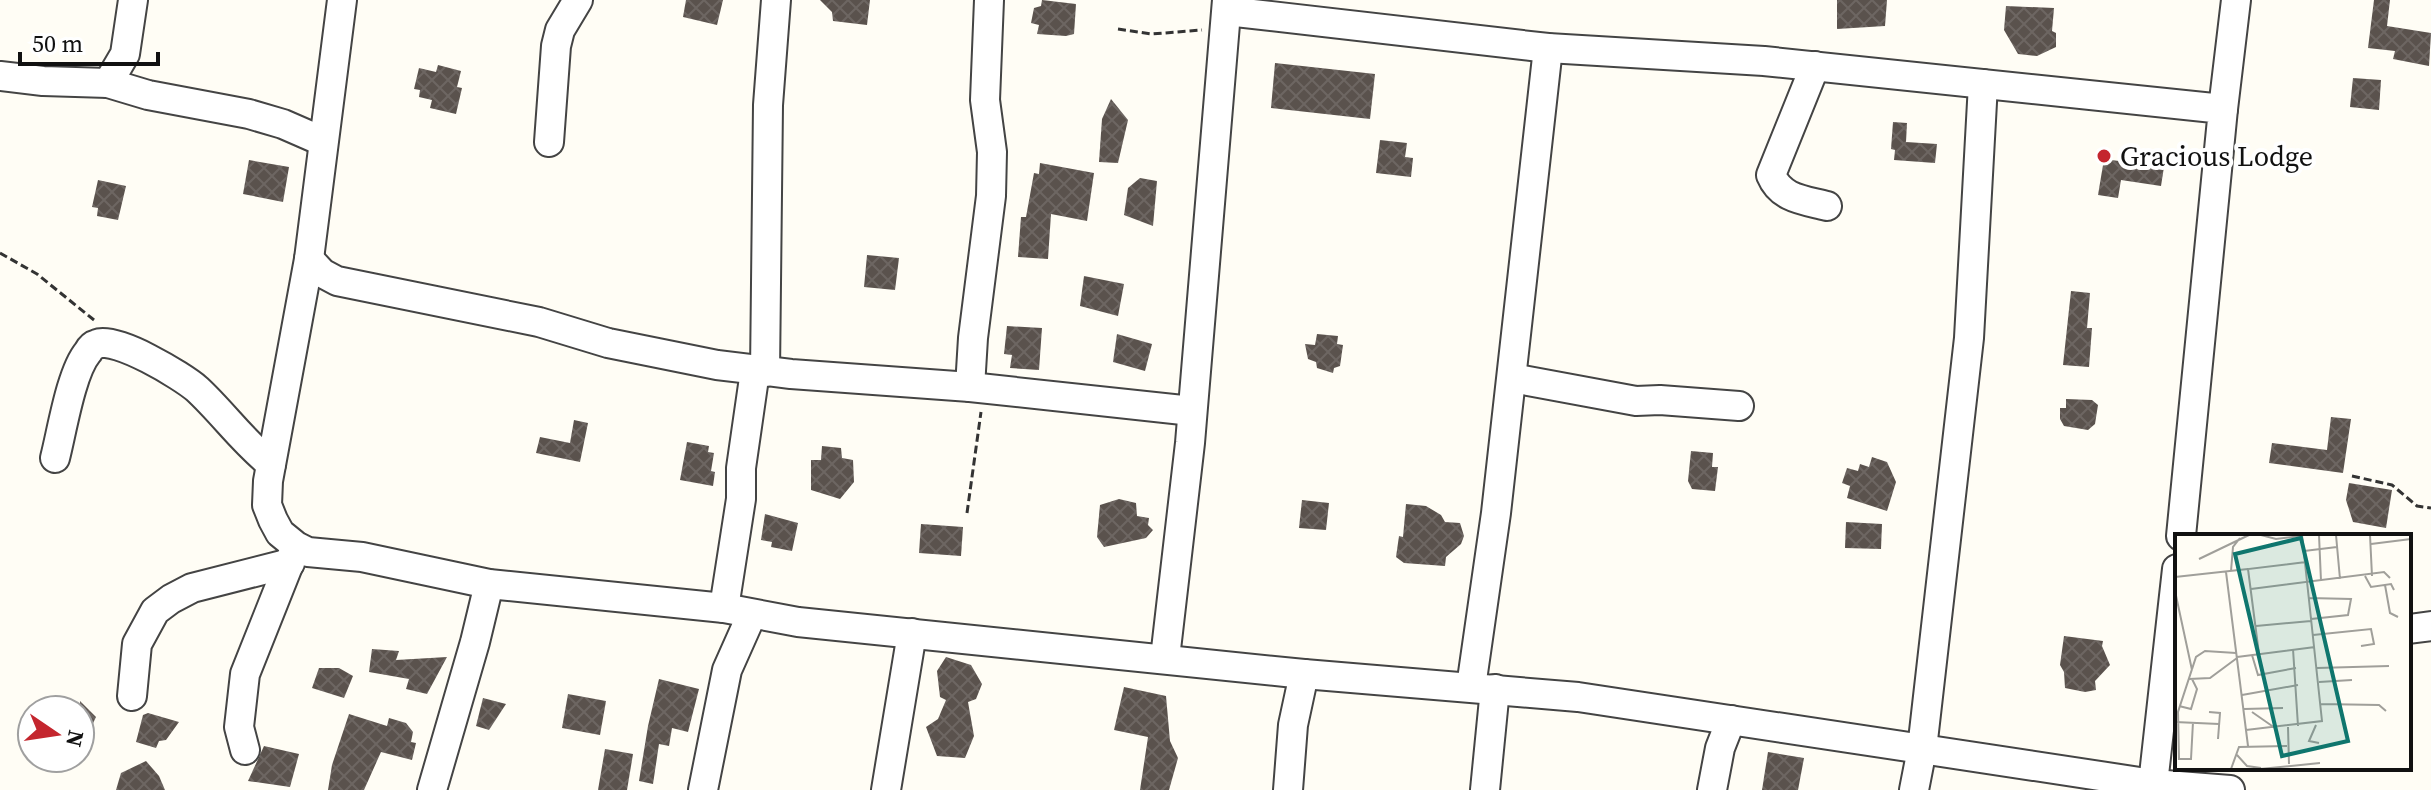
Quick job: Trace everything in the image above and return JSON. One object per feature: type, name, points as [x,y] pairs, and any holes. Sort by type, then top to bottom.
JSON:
[{"type":"street","points":[[108,83],[125,54],[133,0]]},
{"type":"street","points":[[293,555],[267,505],[271,464],[309,259],[342,0]]},
{"type":"street","points":[[549,142],[556,46],[560,30],[578,0]]},
{"type":"street","points":[[724,608],[741,499],[741,468],[760,371],[768,105],[776,0]]},
{"type":"street","points":[[978,388],[973,338],[991,196],[992,152],[985,100],[989,0]]},
{"type":"street","points":[[2181,534],[2236,0]]},
{"type":"street","points":[[1165,658],[1192,411],[1226,12],[1548,48],[1815,66],[2223,109]]},
{"type":"street","points":[[1485,790],[1483,688],[1512,378],[1548,48]]},
{"type":"street","points":[[1815,66],[1771,175],[1780,190],[1790,197],[1827,206]]},
{"type":"street","points":[[0,76],[108,83],[148,95],[249,114],[283,124],[322,141]]},
{"type":"street","points":[[1914,790],[1922,749],[1969,338],[1983,84]]},
{"type":"street","points":[[309,259],[322,273],[337,281],[539,322],[608,343],[760,371],[978,388],[1192,411]]},
{"type":"street","points":[[55,458],[80,366],[87,353],[97,344],[108,343],[139,354],[186,381],[213,405],[253,450],[271,464]]},
{"type":"street","points":[[1512,378],[1636,401],[1739,406]]},
{"type":"street","points":[[132,696],[137,644],[155,611],[192,588],[308,552],[362,557],[489,584],[724,608],[798,622],[1304,674],[1578,697],[2153,784],[2230,790]]},
{"type":"street","points":[[245,750],[239,727],[245,674],[293,555]]},
{"type":"street","points":[[432,790],[489,584]]},
{"type":"street","points":[[2153,784],[2175,587]]},
{"type":"street","points":[[703,790],[727,670],[752,614]]},
{"type":"street","points":[[2411,629],[2431,626]]},
{"type":"street","points":[[886,790],[912,633]]},
{"type":"street","points":[[1288,790],[1293,725],[1304,674]]},
{"type":"street","points":[[1712,790],[1720,748],[1731,720]]},
{"type":"path","points":[[1118,29],[1152,34],[1226,12]]},
{"type":"path","points":[[0,253],[37,274],[94,320],[98,329],[97,344]]},
{"type":"path","points":[[967,513],[978,388]]},
{"type":"path","points":[[2352,476],[2392,485],[2417,506],[2431,508]]},
{"type":"building","points":[[686,0],[723,0],[717,25],[683,17]]},
{"type":"building","points":[[820,0],[870,0],[867,25],[833,21],[832,12]]},
{"type":"building","points":[[1042,0],[1076,4],[1074,34],[1037,34],[1039,25],[1031,23],[1034,8],[1041,6]]},
{"type":"building","points":[[1837,0],[1887,0],[1885,26],[1837,29]]},
{"type":"building","points":[[2374,0],[2390,0],[2387,26],[2431,33],[2429,66],[2393,59],[2395,51],[2368,48]]},
{"type":"building","points":[[2006,6],[2054,8],[2052,31],[2056,33],[2056,47],[2037,56],[2018,54],[2004,30]]},
{"type":"building","points":[[1275,63],[1375,74],[1370,119],[1271,108]]},
{"type":"building","points":[[438,65],[461,71],[457,87],[462,88],[456,114],[430,108],[432,100],[419,97],[420,90],[414,89],[419,68],[436,72]]},
{"type":"building","points":[[2353,78],[2381,80],[2379,110],[2350,107]]},
{"type":"building","points":[[1111,99],[1128,120],[1118,163],[1099,162],[1102,119]]},
{"type":"building","points":[[1893,122],[1907,123],[1906,142],[1937,144],[1935,163],[1894,160],[1895,150],[1891,149]]},
{"type":"building","points":[[1380,140],[1407,143],[1405,157],[1413,158],[1411,177],[1376,173]]},
{"type":"building","points":[[2104,159],[2164,167],[2161,186],[2121,180],[2118,198],[2098,195]]},
{"type":"building","points":[[249,160],[289,167],[283,202],[243,194]]},
{"type":"building","points":[[1040,163],[1094,173],[1087,221],[1051,214],[1048,259],[1018,257],[1021,217],[1026,217],[1034,173],[1039,174]]},
{"type":"building","points":[[1140,178],[1157,181],[1153,226],[1124,215],[1128,188]]},
{"type":"building","points":[[98,180],[126,186],[118,220],[97,216],[98,208],[92,207]]},
{"type":"building","points":[[867,255],[899,258],[895,290],[864,287]]},
{"type":"building","points":[[1084,276],[1124,284],[1118,316],[1080,306]]},
{"type":"building","points":[[2071,291],[2090,293],[2087,328],[2092,328],[2089,367],[2063,365]]},
{"type":"building","points":[[1007,326],[1042,328],[1039,370],[1010,368],[1012,355],[1004,354]]},
{"type":"building","points":[[1117,334],[1152,344],[1145,371],[1113,362]]},
{"type":"building","points":[[1317,334],[1338,336],[1337,344],[1343,345],[1340,366],[1334,368],[1333,373],[1317,368],[1316,362],[1308,359],[1305,344],[1315,345]]},
{"type":"building","points":[[2066,399],[2092,400],[2098,405],[2095,424],[2088,430],[2064,426],[2060,408],[2066,408]]},
{"type":"building","points":[[2331,417],[2351,419],[2343,473],[2269,463],[2272,443],[2327,450]]},
{"type":"building","points":[[574,420],[588,423],[580,462],[536,453],[540,437],[570,443]]},
{"type":"building","points":[[687,442],[709,446],[708,452],[714,453],[711,471],[715,472],[713,486],[680,480]]},
{"type":"building","points":[[822,446],[841,448],[842,458],[853,460],[854,482],[840,499],[811,490],[811,460],[821,460]]},
{"type":"building","points":[[1691,451],[1713,453],[1712,467],[1718,467],[1715,491],[1692,489],[1688,481]]},
{"type":"building","points":[[1872,457],[1887,462],[1896,482],[1887,511],[1847,498],[1850,486],[1842,483],[1847,468],[1858,471],[1860,464],[1869,467]]},
{"type":"building","points":[[2349,483],[2392,490],[2386,528],[2353,522],[2346,500]]},
{"type":"building","points":[[1119,499],[1136,503],[1137,516],[1149,518],[1148,525],[1153,530],[1146,538],[1104,547],[1097,537],[1100,505]]},
{"type":"building","points":[[1302,500],[1329,503],[1326,530],[1299,528]]},
{"type":"building","points":[[1406,504],[1426,506],[1441,515],[1445,522],[1460,523],[1464,536],[1461,544],[1446,557],[1445,566],[1404,563],[1396,557],[1399,536],[1403,537]]},
{"type":"building","points":[[765,514],[798,523],[792,551],[771,547],[772,542],[761,540]]},
{"type":"building","points":[[1846,522],[1882,524],[1881,549],[1845,548]]},
{"type":"building","points":[[921,524],[963,527],[961,556],[919,553]]},
{"type":"building","points":[[2064,636],[2103,641],[2110,665],[2095,681],[2096,690],[2085,692],[2065,688],[2064,672],[2060,665]]},
{"type":"building","points":[[372,649],[399,651],[396,660],[447,657],[427,694],[406,689],[409,679],[369,672]]},
{"type":"building","points":[[946,657],[971,665],[982,684],[976,699],[968,702],[974,736],[965,758],[937,756],[926,727],[938,719],[946,700],[940,697],[937,671]]},
{"type":"building","points":[[319,668],[339,668],[353,676],[344,698],[312,688]]},
{"type":"building","points":[[659,679],[699,689],[688,732],[672,728],[669,746],[659,744],[653,784],[639,781]]},
{"type":"building","points":[[1124,687],[1166,696],[1170,741],[1178,758],[1169,790],[1140,790],[1148,737],[1114,730]]},
{"type":"building","points":[[568,694],[606,701],[600,735],[562,728]]},
{"type":"building","points":[[483,698],[506,704],[489,730],[476,726]]},
{"type":"building","points":[[148,713],[179,722],[156,748],[136,742],[143,715]]},
{"type":"building","points":[[349,714],[387,726],[389,718],[406,723],[413,732],[411,742],[416,743],[412,760],[381,752],[364,790],[328,790],[332,765]]},
{"type":"building","points":[[264,746],[299,754],[290,787],[248,781]]},
{"type":"building","points":[[605,749],[633,754],[627,790],[598,790]]},
{"type":"building","points":[[1768,752],[1804,758],[1798,790],[1762,790]]},
{"type":"building","points":[[146,761],[159,776],[165,790],[116,790],[121,773]]},
{"type":"place","name":"Gracious Lodge","points":[[2104,156]]}]
